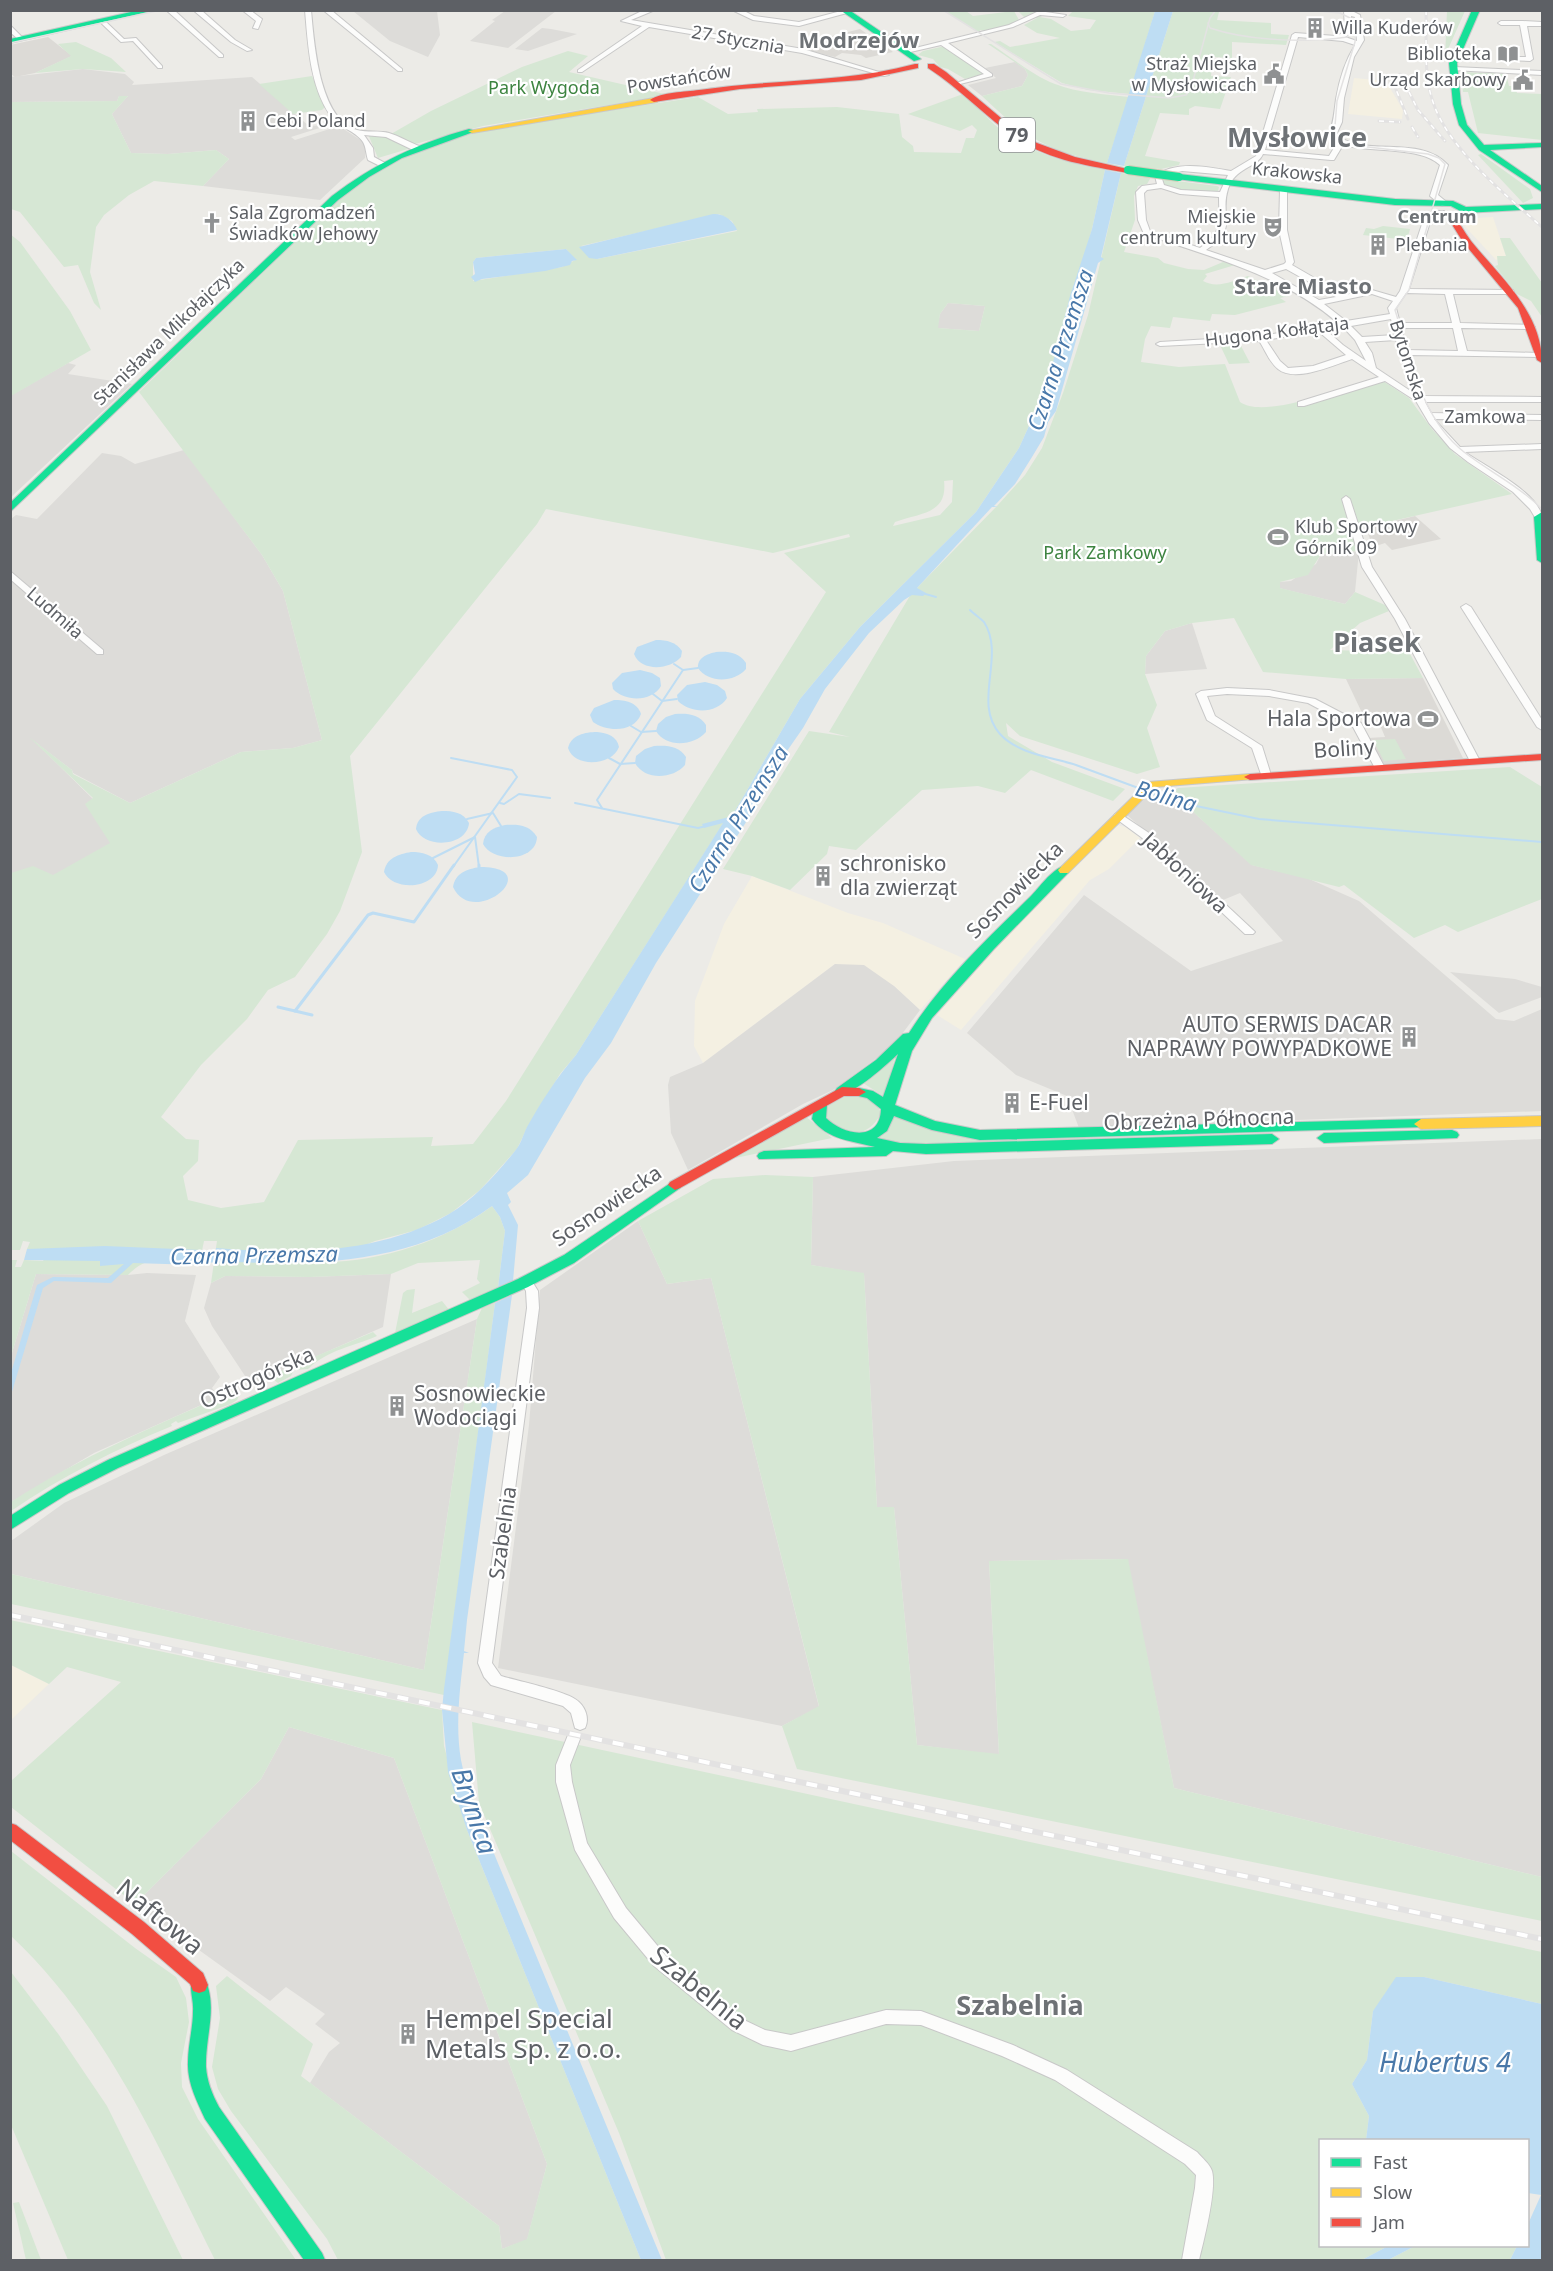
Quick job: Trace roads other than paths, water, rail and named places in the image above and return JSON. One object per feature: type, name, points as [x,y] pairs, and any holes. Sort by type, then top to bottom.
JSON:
[{"type":"street","points":[[10,27],[16,40],[153,10]]},
{"type":"street","points":[[169,10],[221,56]]},
{"type":"street","points":[[196,10],[233,41],[249,50]]},
{"type":"street","points":[[245,10],[260,20],[256,28]]},
{"type":"street","points":[[308,10],[319,87],[338,121],[358,132],[369,143],[371,158],[381,163]]},
{"type":"street","points":[[326,10],[400,70]]},
{"type":"street","name":"27 Stycznia","points":[[652,10],[624,21],[803,51],[886,75]]},
{"type":"street","points":[[735,10],[753,18],[799,24],[849,11]]},
{"type":"street","points":[[1476,10],[1455,55],[1457,104],[1463,125],[1482,148],[1540,188],[1542,194],[1539,206]]},
{"type":"street","name":"79","points":[[849,11],[913,59],[934,61],[935,64],[931,66],[958,84]]},
{"type":"street","points":[[1336,38],[1348,33],[1347,12],[1359,16],[1361,29],[1359,44],[1351,57],[1332,136],[1341,143],[1436,157],[1444,165],[1434,196],[1466,240],[1521,307],[1531,327],[1541,358],[1405,352]]},
{"type":"street","points":[[913,59],[943,43],[1011,26],[1039,13],[1063,15]]},
{"type":"street","points":[[102,21],[123,41],[134,39],[144,46],[146,55],[160,67]]},
{"type":"street","points":[[1501,23],[1542,24]]},
{"type":"street","points":[[1507,59],[1530,59],[1523,23]]},
{"type":"street","points":[[580,72],[648,25]]},
{"type":"street","points":[[1359,44],[1336,38],[1295,35],[1258,157],[1228,184],[1180,192],[1161,186],[1144,188],[1140,192],[1143,223],[1147,232],[1265,273],[1315,303],[1344,324],[1361,340],[1372,368]]},
{"type":"street","points":[[943,43],[990,75],[958,84]]},
{"type":"street","name":"Powstańców","points":[[416,148],[490,127],[700,93],[765,84],[886,75],[913,59]]},
{"type":"street","points":[[1454,69],[1542,73]]},
{"type":"street","name":"Krakowska","points":[[958,84],[1026,140],[1074,159],[1128,170],[1228,184],[1395,202],[1444,210]]},
{"type":"street","points":[[358,132],[387,135],[416,148]]},
{"type":"street","points":[[1261,152],[1331,158],[1341,143]]},
{"type":"street","points":[[1482,148],[1541,147]]},
{"type":"street","name":"Stanisława Mikołajczyka","points":[[10,508],[342,191],[381,163],[416,148]]},
{"type":"street","name":"Krakowska","points":[[1161,186],[1157,180],[1159,176],[1169,170],[1179,169],[1228,184]]},
{"type":"street","points":[[1200,251],[1211,244],[1223,231],[1228,184]]},
{"type":"street","points":[[1265,273],[1287,266],[1290,262],[1283,230],[1284,190]]},
{"type":"street","name":"79","points":[[1444,210],[1461,214],[1464,210],[1539,206]]},
{"type":"street","points":[[1444,210],[1428,218],[1404,291],[1510,292]]},
{"type":"street","points":[[1287,266],[1341,296]]},
{"type":"street","name":"Bytomska","points":[[1404,291],[1392,308],[1420,399],[1428,416],[1458,450],[1541,512]]},
{"type":"street","points":[[1315,303],[1368,292],[1396,300]]},
{"type":"street","points":[[1449,292],[1464,353]]},
{"type":"street","name":"Hugona Kołłątaja","points":[[1160,344],[1261,338],[1394,316]]},
{"type":"street","points":[[1397,326],[1531,327]]},
{"type":"street","points":[[1319,328],[1352,356],[1420,399],[1542,399]]},
{"type":"street","points":[[1361,340],[1401,337]]},
{"type":"street","points":[[1261,338],[1279,365],[1287,371],[1303,371],[1352,356]]},
{"type":"street","points":[[1301,404],[1385,378]]},
{"type":"street","name":"Zamkowa","points":[[1428,416],[1542,417]]},
{"type":"street","points":[[1458,450],[1542,446]]},
{"type":"street","name":"Bytomska","points":[[1522,496],[1541,512]]},
{"type":"street","points":[[1346,499],[1367,567],[1397,614],[1475,762]]},
{"type":"street","points":[[1541,512],[1541,545]]},
{"type":"street","name":"Ludmiła","points":[[10,573],[100,652]]},
{"type":"street","points":[[1466,607],[1542,727]]},
{"type":"street","points":[[1266,775],[1257,746],[1211,718],[1201,694],[1227,691],[1269,693],[1311,701],[1357,725],[1380,768]]},
{"type":"street","name":"Boliny","points":[[1144,790],[1158,783],[1542,757]]},
{"type":"street","name":"Sosnowiecka","points":[[524,1282],[569,1259],[675,1185],[820,1105],[826,1098],[842,1091],[881,1063],[917,1028],[932,1008],[1011,921],[1144,790]]},
{"type":"street","name":"Jabłoniowa","points":[[1119,816],[1145,835],[1249,932]]},
{"type":"street","name":"Sosnowiecka","points":[[712,1164],[765,1156],[872,1134],[881,1129],[887,1122],[886,1107],[903,1057],[917,1028]]},
{"type":"street","points":[[842,1091],[869,1093],[876,1096],[886,1107]]},
{"type":"street","points":[[820,1105],[818,1112],[822,1125],[828,1130],[851,1137]]},
{"type":"street","name":"Obrzeżna Północna","points":[[886,1107],[939,1127],[980,1135],[1166,1136],[1511,1128],[1542,1132]]},
{"type":"street","name":"Obrzeżna Północna","points":[[1511,1128],[1542,1121]]},
{"type":"street","name":"Obrzeżna Północna","points":[[851,1137],[900,1148],[927,1149],[1166,1136]]},
{"type":"street","points":[[765,1156],[927,1149]]},
{"type":"street","name":"Ostrogórska","points":[[10,1524],[59,1493],[112,1464],[524,1282]]},
{"type":"street","name":"Szabelnia","points":[[524,1282],[532,1291],[532,1308],[485,1663],[489,1673],[496,1681],[567,1701],[576,1706],[580,1713],[563,1766],[564,1782],[580,1845],[620,1913],[660,1961],[700,1996],[738,2025],[763,2037],[791,2043],[886,2017],[921,2018],[1007,2050],[1061,2074],[1191,2158],[1204,2172],[1204,2188],[1191,2260]]},
{"type":"street","name":"Naftowa","points":[[10,1830],[138,1928],[197,1979],[203,1997],[204,2017],[197,2063],[201,2090],[212,2114],[315,2260]]},
{"type":"water","points":[[1155,11],[1173,11],[1124,166],[1107,163]]},
{"type":"water","points":[[1105,170],[1121,173],[1101,257],[1104,259],[1098,263],[1056,411],[1048,422],[1044,437],[1015,484],[994,506],[998,507],[992,507],[917,588],[926,593],[923,596],[912,595],[904,600],[869,633],[825,689],[803,728],[778,764],[764,794],[656,963],[611,1043],[585,1078],[528,1175],[507,1193],[511,1202],[508,1205],[518,1225],[513,1281],[498,1288],[505,1231],[500,1217],[492,1206],[461,1226],[428,1241],[359,1258],[286,1263],[214,1261],[216,1248],[275,1251],[336,1249],[394,1237],[422,1227],[449,1214],[468,1201],[515,1151],[544,1099],[576,1055],[723,823],[704,828],[702,824],[729,817],[735,811],[800,699],[860,627],[976,512],[1019,448],[1047,386],[1070,296],[1092,229]]},
{"type":"water","points":[[713,214],[728,218],[737,230],[597,259],[589,258],[579,247]]},
{"type":"water","points":[[566,249],[577,260],[572,261],[570,265],[475,282],[471,277],[475,274],[473,262],[476,258]]},
{"type":"water","points":[[656,640],[677,645],[682,651],[681,657],[663,667],[643,664],[634,654],[637,647]]},
{"type":"water","points":[[716,652],[736,654],[746,663],[746,669],[741,674],[728,679],[714,679],[702,673],[698,668],[699,662],[703,657]]},
{"type":"water","points":[[640,670],[660,678],[661,686],[657,691],[645,697],[631,698],[613,689],[612,683],[622,673]]},
{"type":"water","points":[[705,682],[717,685],[725,691],[727,698],[723,703],[711,709],[697,710],[678,701],[677,695],[687,685]]},
{"type":"water","points":[[614,700],[626,701],[637,707],[641,714],[633,725],[612,729],[593,722],[590,715],[594,708]]},
{"type":"water","points":[[688,714],[700,718],[706,725],[706,732],[701,737],[688,742],[666,740],[656,731],[658,724],[666,717]]},
{"type":"water","points":[[597,732],[608,734],[616,740],[619,747],[615,753],[609,758],[593,762],[578,759],[572,754],[568,748],[575,737]]},
{"type":"water","points":[[654,746],[668,746],[680,750],[686,757],[685,765],[680,770],[667,775],[645,773],[635,763],[636,756]]},
{"type":"water","points":[[442,811],[464,816],[469,823],[466,831],[453,841],[427,840],[416,829],[419,821],[429,814]]},
{"type":"water","points":[[505,825],[519,825],[534,833],[537,837],[530,851],[522,855],[504,857],[488,850],[483,844],[485,836],[493,829]]},
{"type":"water","points":[[411,852],[423,853],[433,858],[438,865],[436,873],[423,883],[405,885],[396,883],[384,872],[385,867],[390,860]]},
{"type":"water","points":[[480,867],[499,870],[507,876],[507,885],[500,893],[488,900],[475,902],[463,898],[453,887],[456,878],[466,871]]},
{"type":"water","points":[[105,1246],[201,1250],[198,1265],[133,1263],[111,1283],[54,1281],[43,1288],[11,1395],[11,1373],[37,1285],[53,1277],[108,1278],[124,1264],[100,1266],[100,1261],[24,1260],[27,1249]]},
{"type":"water","name":"Brynica","points":[[512,1295],[467,1620],[464,1651],[469,1653],[464,1653],[459,1706],[458,1733],[461,1760],[469,1790],[488,1839],[662,2260],[641,2260],[467,1830],[448,1772],[442,1710],[444,1689],[495,1303]]},
{"type":"water","name":"Hubertus 4","points":[[1396,1977],[1424,1977],[1542,2004],[1542,2260],[1510,2260],[1516,2247],[1529,2247],[1529,2222],[1541,2195],[1529,2193],[1529,2139],[1366,2139],[1369,2116],[1352,2084],[1367,2060],[1373,2011]]},
{"type":"water","points":[[1386,2247],[1413,2247],[1388,2260],[1362,2260]]},
{"type":"waterway","name":"Bolina","points":[[922,593],[936,597]]},
{"type":"waterway","name":"Bolina","points":[[970,610],[984,622],[990,635],[992,649],[989,708],[992,722],[1000,734],[1007,741],[1035,754],[1076,765],[1141,789]]},
{"type":"waterway","points":[[674,664],[683,670]]},
{"type":"waterway","points":[[683,670],[698,668]]},
{"type":"waterway","points":[[663,701],[683,670]]},
{"type":"waterway","points":[[653,694],[663,701]]},
{"type":"waterway","points":[[663,701],[677,699]]},
{"type":"waterway","points":[[642,732],[663,701]]},
{"type":"waterway","points":[[631,726],[642,732]]},
{"type":"waterway","points":[[642,732],[656,731]]},
{"type":"waterway","points":[[621,764],[642,732]]},
{"type":"waterway","points":[[451,758],[512,770],[517,777],[491,813]]},
{"type":"waterway","points":[[609,758],[621,764]]},
{"type":"waterway","points":[[621,764],[635,763]]},
{"type":"waterway","points":[[602,808],[597,800],[621,764]]},
{"type":"waterway","name":"Bolina","points":[[1150,793],[1172,801],[1259,819],[1542,842]]},
{"type":"waterway","points":[[500,803],[504,804],[519,794],[550,798]]},
{"type":"waterway","points":[[575,803],[698,828],[706,826]]},
{"type":"waterway","points":[[467,819],[491,813]]},
{"type":"waterway","points":[[474,838],[491,813]]},
{"type":"waterway","points":[[491,813],[501,826]]},
{"type":"waterway","points":[[433,858],[474,838]]},
{"type":"waterway","points":[[453,867],[474,838]]},
{"type":"waterway","points":[[474,838],[479,867]]},
{"type":"waterway","points":[[295,1011],[368,915],[373,913],[414,922],[454,865]]},
{"type":"waterway","points":[[278,1007],[295,1011]]},
{"type":"waterway","points":[[295,1011],[312,1015]]},
{"type":"waterway","name":"Czarna Przemsza","points":[[178,1256],[236,1257]]},
{"type":"tram line","points":[[10,43],[161,10]]},
{"type":"tram line","points":[[943,10],[1061,84],[1109,93],[1169,98],[1186,95],[1191,88],[1208,24]]},
{"type":"tram line","points":[[1208,24],[1216,10]]},
{"type":"tram line","points":[[1307,10],[1340,13],[1356,21],[1355,42],[1337,101],[1334,138],[1351,145],[1428,154],[1439,158],[1445,164],[1409,290],[1395,310],[1419,387],[1427,405],[1449,438],[1464,452],[1524,493],[1542,509]]},
{"type":"tram line","points":[[1208,24],[1210,28],[1242,36],[1278,40],[1331,39],[1347,37],[1351,32]]},
{"type":"railway","points":[[1426,10],[1428,80],[1433,102],[1441,120],[1451,137],[1480,170],[1542,227]]},
{"type":"railway","points":[[1400,74],[1418,110],[1445,141]]},
{"type":"railway","points":[[1393,82],[1408,119]]},
{"type":"railway","points":[[1379,121],[1400,122]]},
{"type":"railway","points":[[1412,127],[1418,137]]},
{"type":"railway","points":[[10,1615],[1542,1939]]},
{"type":"place","name":"Willa Kuderów","points":[[1315,28]]},
{"type":"place","name":"Biblioteka","points":[[1508,54]]},
{"type":"place","name":"Straż Miejska w Mysłowicach","points":[[1274,74]]},
{"type":"place","name":"Urząd Skarbowy","points":[[1523,80]]},
{"type":"place","name":"Cebi Poland","points":[[248,121]]},
{"type":"place","name":"Sala Zgromadzeń Świadków Jehowy","points":[[212,223]]},
{"type":"place","name":"Miejskie centrum kultury","points":[[1273,227]]},
{"type":"place","name":"Plebania","points":[[1378,245]]},
{"type":"place","name":"Klub Sportowy Górnik 09","points":[[1278,537]]},
{"type":"place","name":"Hala Sportowa","points":[[1428,719]]},
{"type":"place","name":"schronisko dla zwierząt","points":[[823,876]]},
{"type":"place","name":"AUTO SERWIS DACAR NAPRAWY POWYPADKOWE","points":[[1409,1037]]},
{"type":"place","name":"E-Fuel","points":[[1012,1103]]},
{"type":"place","name":"Sosnowieckie Wodociągi","points":[[397,1406]]},
{"type":"place","name":"Hempel Special Metals Sp. z o.o.","points":[[408,2034]]},
{"type":"district","name":"Modrzejów","points":[[859,40]]},
{"type":"district","name":"Mysłowice","points":[[1297,138]]},
{"type":"district","name":"Centrum","points":[[1437,217]]},
{"type":"district","name":"Stare Miasto","points":[[1303,286]]},
{"type":"district","name":"Piasek","points":[[1377,643]]},
{"type":"district","name":"Szabelnia","points":[[1020,2006]]},
{"type":"park label","name":"Park Wygoda","points":[[544,88]]},
{"type":"park label","name":"Park Zamkowy","points":[[1105,553]]}]
